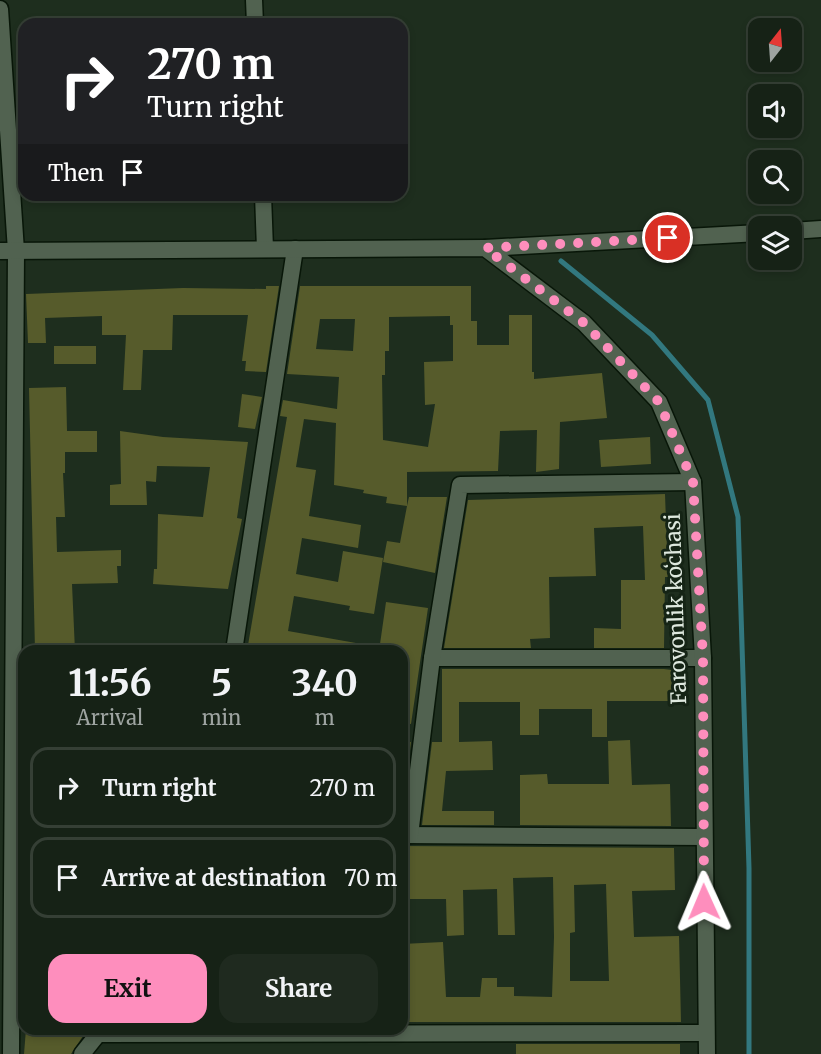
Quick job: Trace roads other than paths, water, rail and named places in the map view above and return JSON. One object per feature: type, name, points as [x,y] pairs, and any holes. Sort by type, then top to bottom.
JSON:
[{"type":"street","points":[[254,0],[255,18]]},
{"type":"street","points":[[0,9],[8,251],[10,1054]]},
{"type":"street","points":[[263,201],[265,249]]},
{"type":"street","points":[[802,230],[821,229]]},
{"type":"street","points":[[8,251],[485,248],[748,234]]},
{"type":"street","name":"Farovonlik koʻchasi","points":[[485,248],[584,323],[659,402],[693,482],[703,658],[703,837],[707,1054]]},
{"type":"street","points":[[235,645],[295,249]]},
{"type":"street","points":[[408,821],[460,485],[693,482]]},
{"type":"street","points":[[432,658],[703,658]]},
{"type":"street","points":[[408,835],[703,837]]},
{"type":"street","points":[[408,1032],[705,1033]]},
{"type":"street","points":[[82,1054],[98,1035]]},
{"type":"waterway","points":[[561,261],[652,335],[708,400],[738,517],[749,868],[749,1054]]}]
